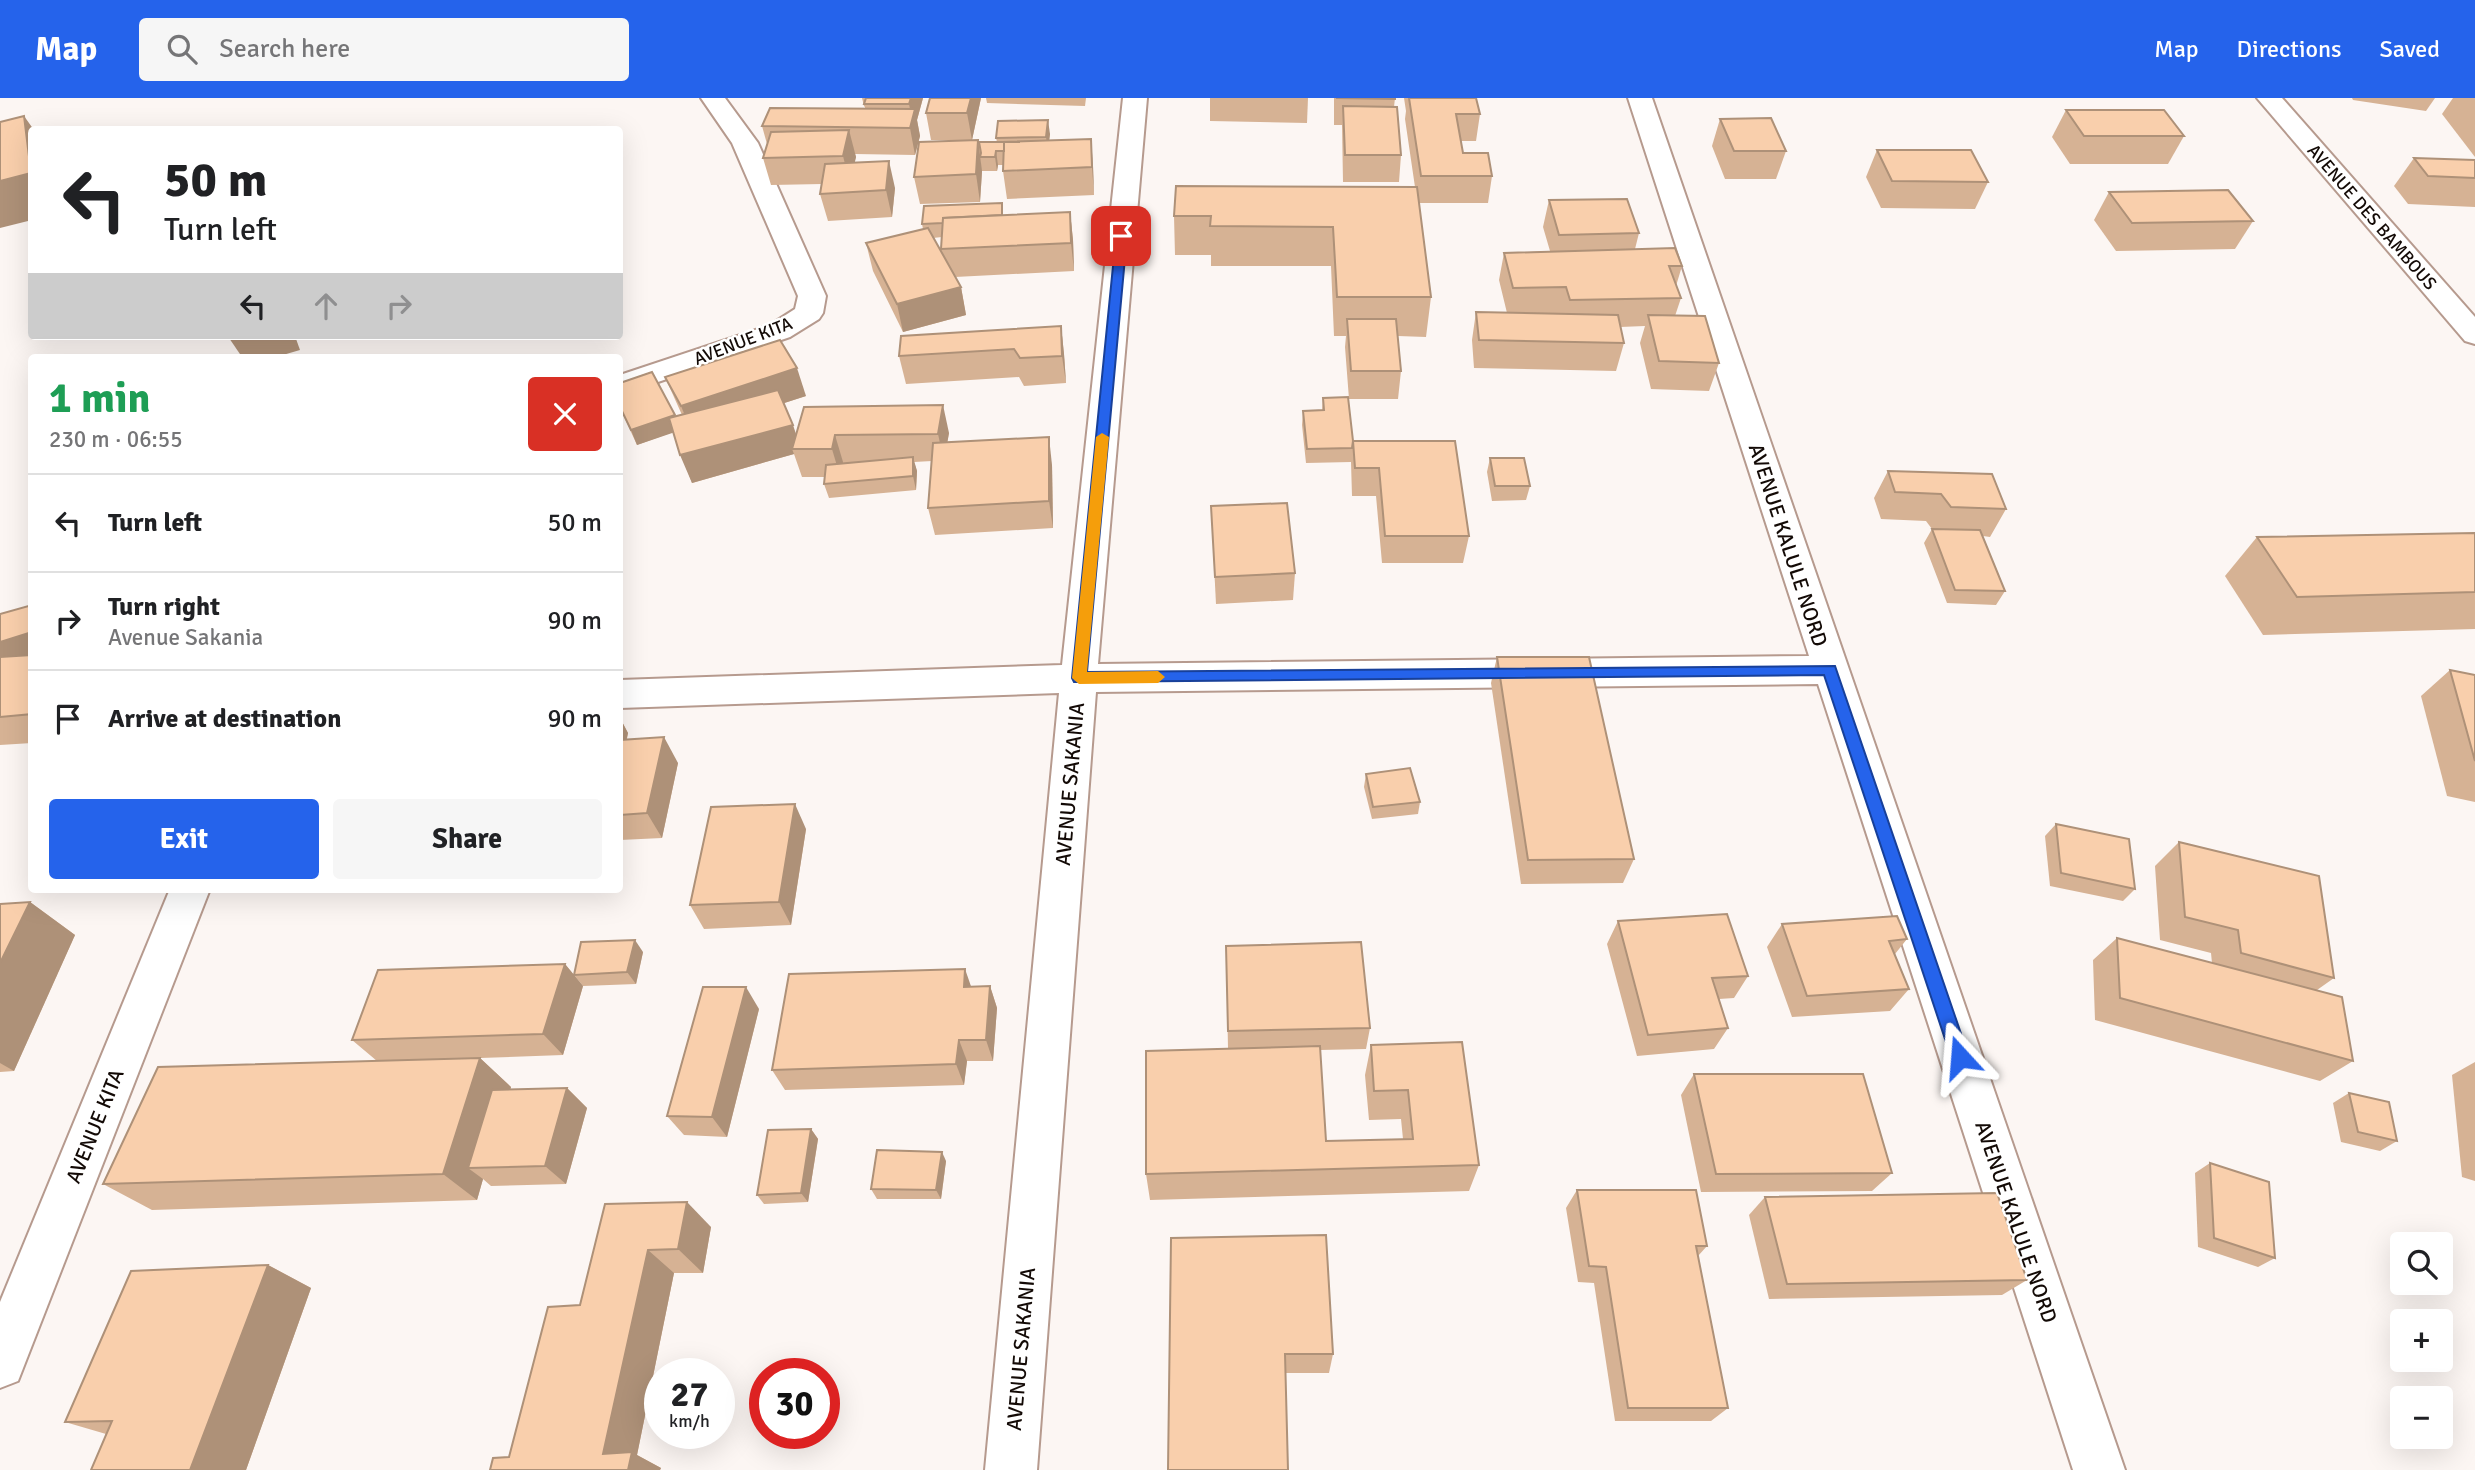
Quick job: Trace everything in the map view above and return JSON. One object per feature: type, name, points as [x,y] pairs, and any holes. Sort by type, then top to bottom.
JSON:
[{"type":"street","name":"AVENUE KITA","points":[[623,384],[780,331],[809,313],[812,296],[745,143],[713,98]]},
{"type":"street","name":"AVENUE SAKANIA","points":[[1011,1470],[1079,678],[1135,98]]},
{"type":"street","name":"AVENUE KALULE NORD","points":[[1640,98],[2099,1470]]},
{"type":"street","name":"AVENUE DES BAMBOUS","points":[[2269,98],[2475,335]]},
{"type":"street","points":[[623,694],[1079,678],[1830,670]]},
{"type":"street","name":"AVENUE KITA","points":[[0,1363],[188,893]]},
{"type":"building","points":[[866,98],[911,98],[909,104],[864,104]]},
{"type":"building","points":[[930,98],[971,98],[967,113],[926,113]]},
{"type":"building","points":[[1409,98],[1476,98],[1480,114],[1456,114],[1463,153],[1488,153],[1492,176],[1421,176]]},
{"type":"building","points":[[1343,106],[1397,107],[1401,155],[1345,155]]},
{"type":"building","points":[[770,108],[915,109],[910,128],[762,126]]},
{"type":"building","points":[[2066,110],[2164,110],[2184,136],[2084,136]]},
{"type":"building","points":[[24,116],[28,174],[0,181],[0,122]]},
{"type":"building","points":[[1771,118],[1786,151],[1734,151],[1720,119]]},
{"type":"building","points":[[1048,120],[1046,137],[996,138],[998,121]]},
{"type":"building","points":[[849,130],[843,156],[763,158],[771,132]]},
{"type":"building","points":[[1091,139],[1092,167],[1003,171],[1004,142]]},
{"type":"building","points":[[978,140],[976,174],[914,177],[919,142]]},
{"type":"building","points":[[979,142],[1004,142],[1004,151],[996,151],[995,157],[980,157]]},
{"type":"building","points":[[1877,150],[1971,150],[1988,182],[1892,181]]},
{"type":"building","points":[[2414,158],[2475,160],[2475,178],[2428,176]]},
{"type":"building","points":[[889,161],[886,190],[820,194],[825,164]]},
{"type":"building","points":[[1176,186],[1417,187],[1431,297],[1337,297],[1333,227],[1210,226],[1211,216],[1174,216]]},
{"type":"building","points":[[2228,190],[2253,221],[2132,223],[2109,192]]},
{"type":"building","points":[[1627,199],[1639,233],[1559,235],[1549,200]]},
{"type":"building","points":[[1002,203],[1002,215],[943,218],[943,223],[922,224],[924,206]]},
{"type":"building","points":[[1070,212],[1071,243],[941,249],[943,218]]},
{"type":"building","points":[[928,228],[961,287],[897,304],[866,243]]},
{"type":"building","points":[[1675,248],[1682,266],[1669,266],[1681,298],[1570,300],[1566,287],[1513,288],[1504,253]]},
{"type":"building","points":[[1476,312],[1618,315],[1624,343],[1479,340]]},
{"type":"building","points":[[1648,315],[1705,316],[1719,363],[1659,361]]},
{"type":"building","points":[[1347,319],[1396,319],[1401,371],[1351,371]]},
{"type":"building","points":[[1061,326],[1062,356],[1020,358],[1014,349],[899,356],[901,336]]},
{"type":"building","points":[[780,340],[797,368],[681,406],[665,377]]},
{"type":"building","points":[[652,372],[675,415],[631,430],[623,413],[623,382]]},
{"type":"building","points":[[778,390],[793,425],[680,455],[669,418]]},
{"type":"building","points":[[1348,397],[1352,448],[1307,449],[1303,411],[1324,410],[1323,398]]},
{"type":"building","points":[[943,405],[938,434],[835,435],[832,449],[792,449],[804,407]]},
{"type":"building","points":[[1049,437],[1049,501],[928,508],[933,443]]},
{"type":"building","points":[[1353,441],[1455,441],[1469,536],[1385,536],[1379,468],[1355,468]]},
{"type":"building","points":[[913,457],[913,476],[824,484],[826,465]]},
{"type":"building","points":[[1490,458],[1524,458],[1530,486],[1495,486]]},
{"type":"building","points":[[1888,471],[1992,474],[2006,509],[1951,507],[1941,494],[1895,492]]},
{"type":"building","points":[[1287,503],[1295,573],[1215,577],[1211,506]]},
{"type":"building","points":[[1932,529],[1980,530],[2005,591],[1955,590]]},
{"type":"building","points":[[2475,533],[2475,592],[2297,597],[2257,537]]},
{"type":"building","points":[[28,606],[28,633],[0,642],[0,614]]},
{"type":"building","points":[[28,655],[28,714],[0,717],[0,657]]},
{"type":"building","points":[[1497,657],[1589,657],[1634,859],[1528,860]]},
{"type":"building","points":[[2450,670],[2475,675],[2475,761]]},
{"type":"building","points":[[664,737],[647,813],[623,815],[623,740]]},
{"type":"building","points":[[1410,768],[1420,802],[1373,807],[1366,774]]},
{"type":"building","points":[[795,804],[779,902],[690,905],[711,807]]},
{"type":"building","points":[[2056,824],[2129,839],[2135,889],[2061,873]]},
{"type":"building","points":[[2179,842],[2319,876],[2334,978],[2241,953],[2238,930],[2185,917]]},
{"type":"building","points":[[30,902],[0,963],[0,904]]},
{"type":"building","points":[[1727,914],[1748,976],[1712,978],[1728,1028],[1648,1035],[1618,921]]},
{"type":"building","points":[[1897,916],[1907,939],[1889,941],[1909,989],[1807,996],[1782,924]]},
{"type":"building","points":[[2117,938],[2342,997],[2353,1061],[2120,998]]},
{"type":"building","points":[[635,940],[627,972],[574,975],[581,942]]},
{"type":"building","points":[[1361,942],[1370,1028],[1228,1031],[1226,946]]},
{"type":"building","points":[[565,964],[543,1034],[352,1040],[378,970]]},
{"type":"building","points":[[965,969],[964,987],[990,986],[986,1040],[959,1040],[956,1064],[772,1070],[789,974]]},
{"type":"building","points":[[703,987],[746,987],[712,1117],[667,1116]]},
{"type":"building","points":[[1462,1042],[1479,1165],[1146,1174],[1146,1051],[1320,1046],[1326,1141],[1413,1139],[1408,1090],[1374,1091],[1371,1045]]},
{"type":"building","points":[[480,1058],[443,1174],[103,1184],[158,1067]]},
{"type":"building","points":[[1694,1074],[1863,1074],[1892,1173],[1716,1174]]},
{"type":"building","points":[[567,1088],[545,1166],[468,1168],[492,1090]]},
{"type":"building","points":[[2349,1093],[2389,1102],[2397,1141],[2358,1132]]},
{"type":"building","points":[[811,1129],[801,1193],[757,1195],[768,1130]]},
{"type":"building","points":[[877,1150],[942,1152],[936,1190],[871,1189]]},
{"type":"building","points":[[2210,1163],[2269,1182],[2275,1258],[2214,1238]]},
{"type":"building","points":[[1577,1190],[1696,1190],[1707,1246],[1696,1246],[1728,1408],[1628,1408],[1606,1267],[1589,1266]]},
{"type":"building","points":[[1997,1193],[2027,1280],[1787,1284],[1765,1197]]},
{"type":"building","points":[[687,1202],[678,1249],[648,1250],[603,1454],[632,1452],[628,1470],[490,1470],[493,1458],[509,1457],[548,1307],[580,1305],[605,1204]]},
{"type":"building","points":[[1326,1235],[1333,1354],[1285,1354],[1288,1470],[1168,1470],[1171,1238]]},
{"type":"building","points":[[268,1265],[190,1470],[91,1470],[112,1421],[65,1422],[131,1271]]},
{"type":"slow traffic","points":[[1102,437],[1079,678],[1158,677]]},
{"type":"route","points":[[1121,236],[1079,678],[1830,670],[1960,1057]]}]
